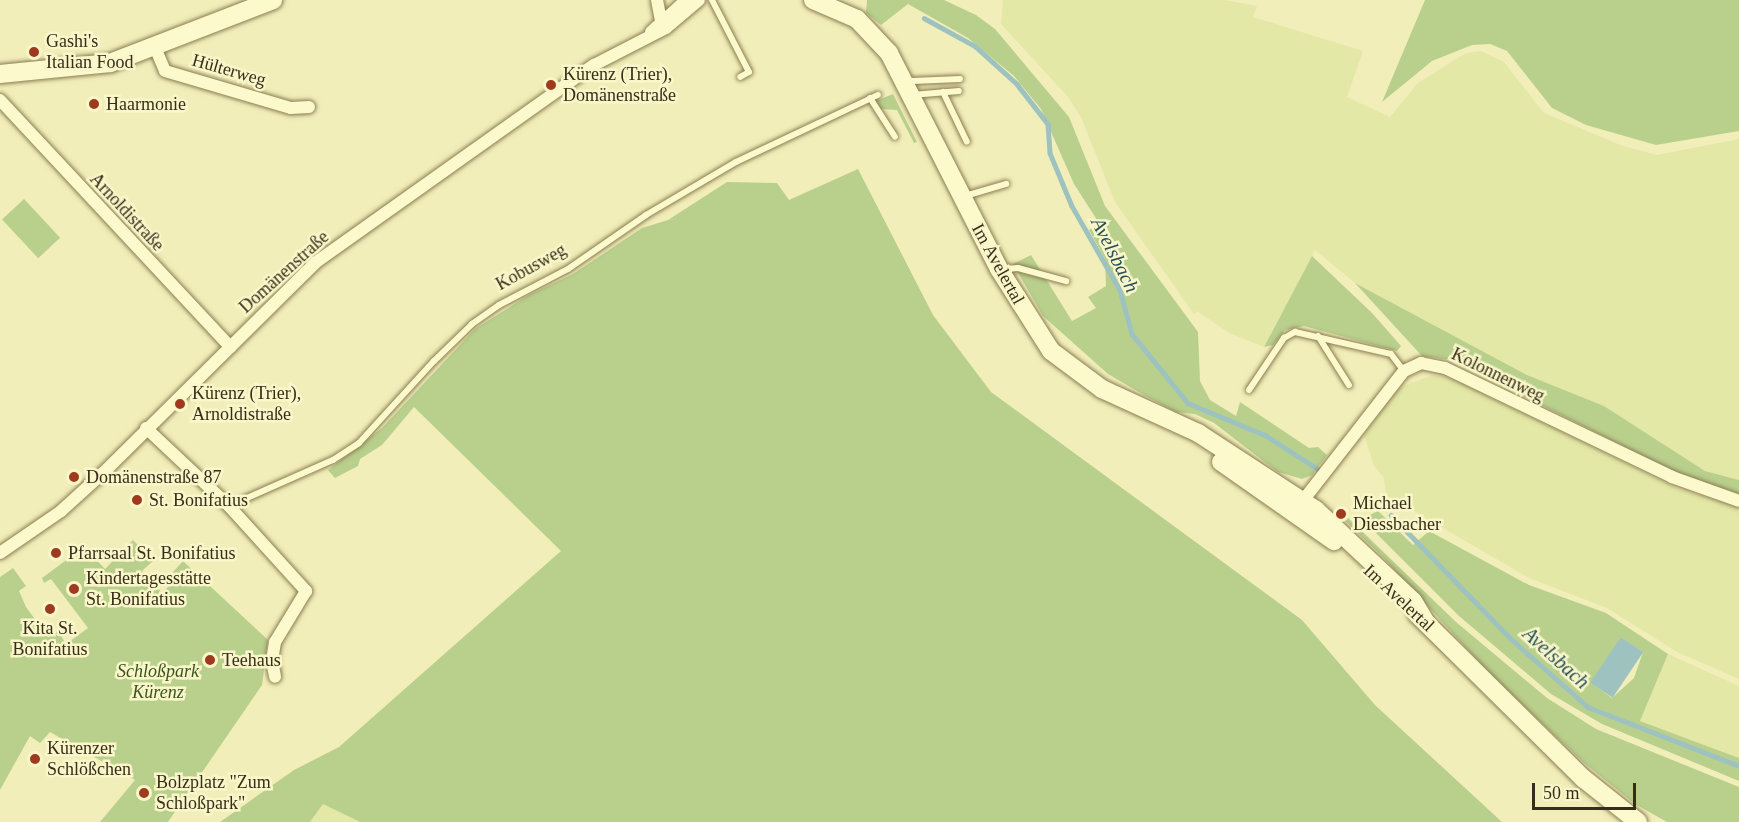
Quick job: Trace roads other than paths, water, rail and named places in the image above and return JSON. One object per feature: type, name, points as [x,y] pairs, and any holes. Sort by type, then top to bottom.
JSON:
[{"type":"main road","points":[[0,74],[96,66],[273,0]]},
{"type":"main road","points":[[813,0],[843,6]]},
{"type":"main road","name":"Im Avelertal","points":[[843,6],[850,28],[906,91],[999,269],[1051,351],[1076,372],[1299,506]]},
{"type":"main road","name":"Im Avelertal","points":[[1134,406],[1198,433],[1259,471],[1299,506],[1375,562],[1413,601],[1425,621],[1584,779],[1638,822]]},
{"type":"street","points":[[657,0],[661,21]]},
{"type":"street","name":"Domänenstraße","points":[[651,33],[661,21],[686,0]]},
{"type":"street","name":"Domänenstraße","points":[[0,553],[61,511],[315,263],[594,65],[677,21],[699,0]]},
{"type":"street","name":"Hülterweg","points":[[154,45],[165,71],[291,108],[309,107]]},
{"type":"street","name":"Arnoldistraße","points":[[0,100],[230,347]]},
{"type":"street","name":"Kolonnenweg","points":[[1404,371],[1420,363],[1445,368],[1672,477],[1739,501]]},
{"type":"street","points":[[1299,506],[1404,371]]},
{"type":"street","points":[[146,428],[229,506],[306,591],[275,642],[272,662],[275,677]]},
{"type":"lane","points":[[712,0],[749,72],[740,77]]},
{"type":"lane","points":[[959,91],[906,91],[912,81],[960,79]]},
{"type":"lane","points":[[943,92],[967,142]]},
{"type":"lane","name":"Kobusweg","points":[[229,506],[333,460],[359,443],[434,361],[472,324],[499,305],[568,269],[646,215],[736,162],[878,95]]},
{"type":"lane","points":[[870,98],[895,137]]},
{"type":"lane","points":[[962,197],[1006,184]]},
{"type":"lane","points":[[999,269],[1018,268],[1066,281]]},
{"type":"lane","points":[[1249,390],[1284,338],[1295,332],[1391,354],[1404,371]]},
{"type":"lane","points":[[1318,336],[1349,385]]},
{"type":"water","points":[[1621,637],[1643,652],[1613,698],[1590,683]]},
{"type":"waterway","name":"Avelsbach","points":[[924,18],[975,46],[1017,84],[1048,124],[1050,153],[1072,206],[1120,290],[1132,334],[1188,403],[1265,435],[1318,469]]},
{"type":"waterway","name":"Avelsbach","points":[[1391,515],[1510,638],[1588,707],[1739,766]]},
{"type":"place","name":"Gashi's Italian Food","points":[[34,52]]},
{"type":"place","name":"Kürenz (Trier), Domänenstraße","points":[[551,85]]},
{"type":"place","name":"Haarmonie","points":[[94,104]]},
{"type":"place","name":"Kürenz (Trier), Arnoldistraße","points":[[180,404]]},
{"type":"place","name":"Domänenstraße 87","points":[[74,477]]},
{"type":"place","name":"St. Bonifatius","points":[[137,500]]},
{"type":"place","name":"Michael Diessbacher","points":[[1341,514]]},
{"type":"place","name":"Pfarrsaal St. Bonifatius","points":[[56,553]]},
{"type":"place","name":"Kindertagesstätte St. Bonifatius","points":[[74,589]]},
{"type":"place","name":"Kita St. Bonifatius","points":[[50,609]]},
{"type":"place","name":"Teehaus","points":[[210,660]]},
{"type":"place","name":"Kürenzer Schlößchen","points":[[35,759]]},
{"type":"place","name":"Bolzplatz \"Zum Schloßpark\"","points":[[144,793]]},
{"type":"park label","name":"Schloßpark Kürenz","points":[[158,682]]}]
